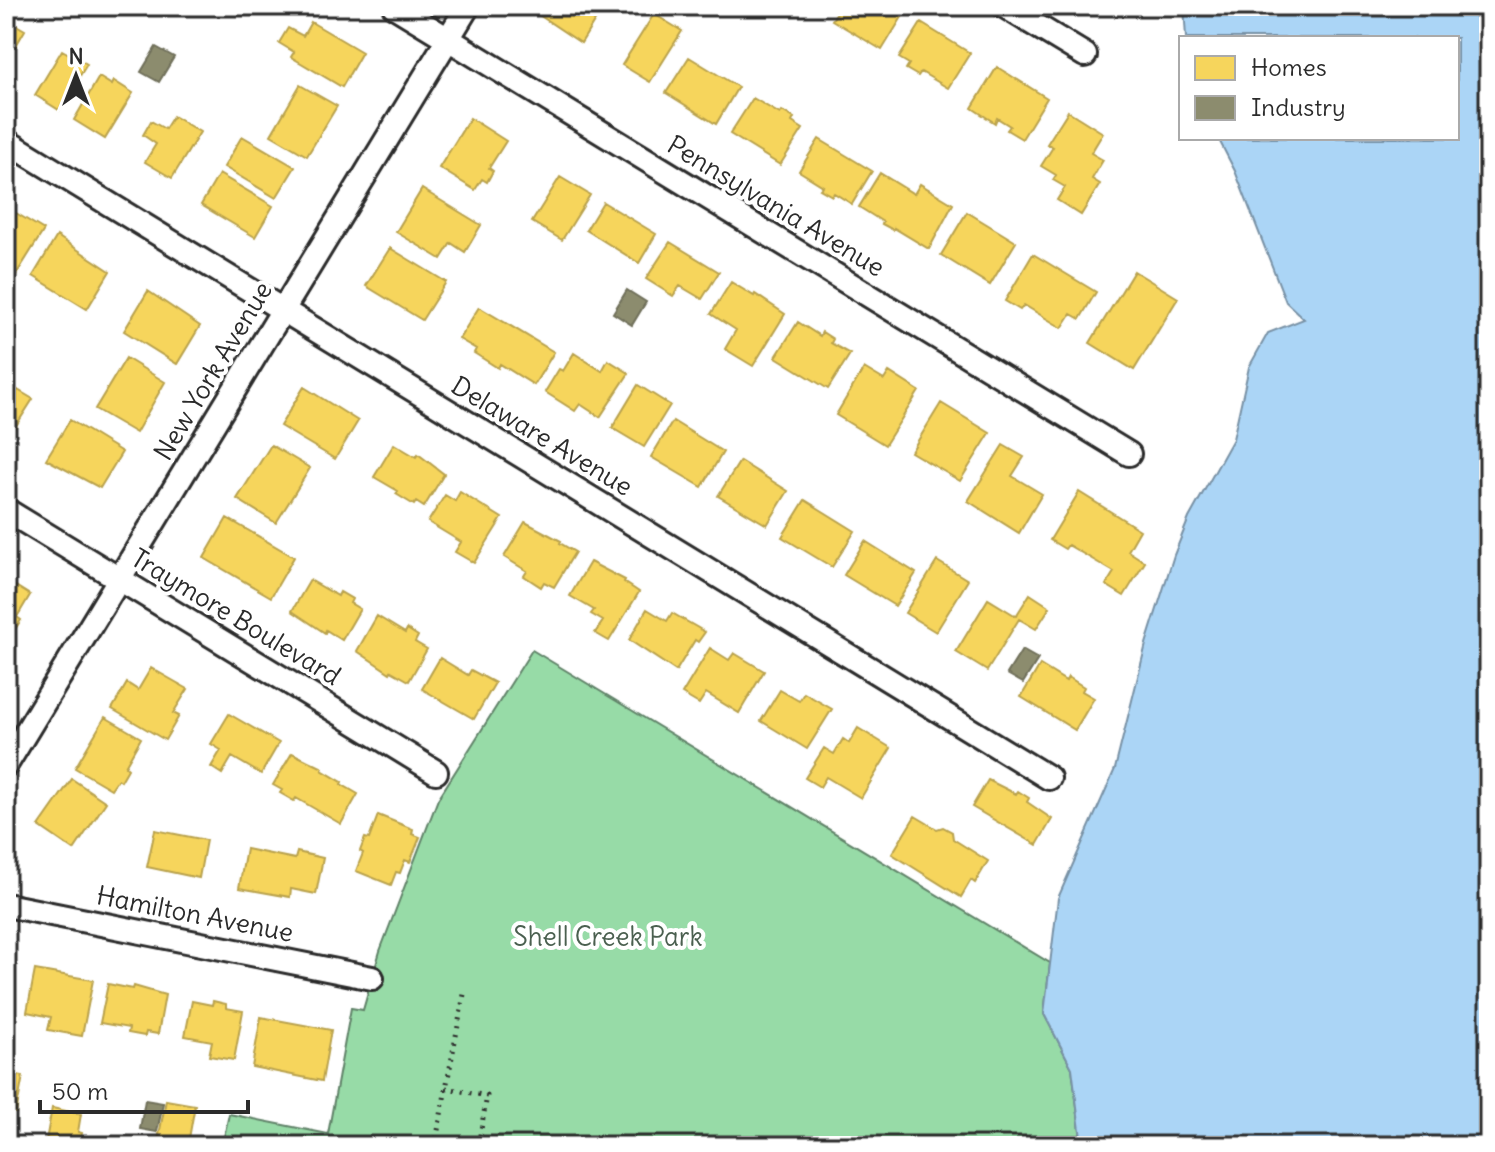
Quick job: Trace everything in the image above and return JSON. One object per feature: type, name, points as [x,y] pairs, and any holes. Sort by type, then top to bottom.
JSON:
[{"type":"street","name":"Pennsylvania Avenue","points":[[394,6],[1129,454]]},
{"type":"street","name":"New York Avenue","points":[[6,765],[468,6]]},
{"type":"street","points":[[1004,6],[1085,55]]},
{"type":"street","name":"Delaware Avenue","points":[[6,141],[1049,778]]},
{"type":"street","name":"Traymore Boulevard","points":[[6,510],[436,772]]},
{"type":"street","name":"Hamilton Avenue","points":[[6,905],[372,978]]},
{"type":"path","points":[[435,1146],[465,989]]},
{"type":"path","points":[[446,1088],[487,1096],[478,1146]]},
{"type":"green space","name":"Shell Creek Park","points":[[532,650],[1050,963],[1044,1014],[1072,1068],[1082,1146],[222,1146],[229,1114],[328,1134],[351,1008],[363,1010],[380,951],[438,799]]},
{"type":"water","points":[[1184,6],[1489,6],[1489,1146],[1082,1146],[1072,1068],[1044,1014],[1058,898],[1115,769],[1146,644],[1174,555],[1189,518],[1233,439],[1249,367],[1268,333],[1304,319],[1286,302],[1235,171],[1219,140],[1459,140],[1459,36],[1186,36]]},
{"type":"building: Homes","points":[[536,6],[604,6],[581,43],[533,11]]},
{"type":"building: Homes","points":[[841,6],[896,6],[905,12],[882,50],[832,20]]},
{"type":"building: Homes","points":[[654,14],[682,31],[650,82],[622,65]]},
{"type":"building: Homes","points":[[6,19],[25,30],[6,63]]},
{"type":"building: Homes","points":[[311,22],[362,52],[342,87],[291,57],[294,52],[279,43],[288,28],[303,36]]},
{"type":"building: Homes","points":[[921,23],[970,53],[948,88],[921,72],[918,76],[906,69],[909,64],[899,58]]},
{"type":"building: Homes","points":[[62,50],[87,64],[59,110],[35,95]]},
{"type":"building: Homes","points":[[689,57],[738,87],[716,124],[666,93]]},
{"type":"building: Homes","points":[[997,67],[1047,98],[1022,139],[1007,130],[1010,126],[997,118],[995,123],[972,108]]},
{"type":"building: Homes","points":[[99,77],[112,85],[114,81],[133,93],[105,139],[74,120]]},
{"type":"building: Homes","points":[[300,85],[337,106],[307,156],[271,135]]},
{"type":"building: Homes","points":[[753,98],[780,114],[782,111],[794,118],[792,122],[803,129],[780,165],[730,134]]},
{"type":"building: Homes","points":[[1068,111],[1103,133],[1091,153],[1103,160],[1092,179],[1100,184],[1081,215],[1057,200],[1065,187],[1053,180],[1056,175],[1041,166],[1053,147],[1047,144]]},
{"type":"building: Homes","points":[[173,116],[200,132],[172,178],[145,162],[156,144],[143,135],[151,121],[165,129]]},
{"type":"building: Homes","points":[[470,118],[506,141],[489,168],[493,171],[487,182],[482,179],[475,190],[439,168]]},
{"type":"building: Homes","points":[[242,136],[295,167],[276,198],[224,167]]},
{"type":"building: Homes","points":[[819,139],[872,171],[852,204],[820,189],[823,186],[799,171]]},
{"type":"building: Homes","points":[[880,173],[914,194],[920,184],[953,204],[929,249],[882,224],[859,207]]},
{"type":"building: Homes","points":[[219,174],[273,206],[255,237],[201,205]]},
{"type":"building: Homes","points":[[560,177],[590,195],[562,240],[532,222]]},
{"type":"building: Homes","points":[[422,189],[481,225],[465,252],[451,243],[441,259],[396,232]]},
{"type":"building: Homes","points":[[603,202],[656,234],[639,263],[586,230]]},
{"type":"building: Homes","points":[[11,210],[44,230],[12,281],[9,279],[6,283],[6,219]]},
{"type":"building: Homes","points":[[967,212],[1016,242],[990,285],[941,255]]},
{"type":"building: Homes","points":[[57,236],[110,271],[87,309],[33,276]]},
{"type":"building: Homes","points":[[670,242],[719,272],[702,299],[680,286],[673,296],[646,279]]},
{"type":"building: Homes","points":[[390,248],[446,282],[422,320],[366,286]]},
{"type":"building: Homes","points":[[1033,254],[1096,292],[1080,319],[1071,314],[1062,328],[1024,305],[1020,310],[1005,301]]},
{"type":"building: Homes","points":[[1134,271],[1178,298],[1134,370],[1090,343]]},
{"type":"building: Homes","points":[[731,282],[785,314],[753,366],[725,349],[736,330],[711,314]]},
{"type":"building: Homes","points":[[148,291],[200,326],[177,364],[124,331]]},
{"type":"building: Homes","points":[[479,307],[554,352],[534,385],[500,364],[498,368],[459,339]]},
{"type":"building: Homes","points":[[798,322],[820,336],[822,332],[833,339],[831,343],[850,354],[828,389],[776,357]]},
{"type":"building: Homes","points":[[574,353],[602,371],[608,360],[629,373],[600,417],[580,404],[575,411],[545,392],[559,369],[563,371]]},
{"type":"building: Homes","points":[[126,358],[165,382],[136,433],[95,409]]},
{"type":"building: Homes","points":[[864,368],[884,380],[889,372],[919,391],[885,445],[836,415]]},
{"type":"building: Homes","points":[[6,383],[33,399],[10,435],[6,432]]},
{"type":"building: Homes","points":[[638,385],[670,405],[644,447],[612,428]]},
{"type":"building: Homes","points":[[304,387],[358,421],[335,459],[280,426]]},
{"type":"building: Homes","points":[[941,403],[990,433],[960,481],[911,452]]},
{"type":"building: Homes","points":[[70,420],[122,452],[100,488],[46,459]]},
{"type":"building: Homes","points":[[673,421],[723,452],[702,487],[651,457]]},
{"type":"building: Homes","points":[[394,444],[416,457],[418,454],[444,474],[424,507],[416,502],[414,505],[374,477]]},
{"type":"building: Homes","points":[[271,445],[310,468],[276,523],[237,499]]},
{"type":"building: Homes","points":[[1003,445],[1024,457],[1012,476],[1042,494],[1019,533],[968,501]]},
{"type":"building: Homes","points":[[740,461],[788,491],[767,525],[718,496]]},
{"type":"building: Homes","points":[[460,492],[502,518],[474,563],[455,552],[461,542],[428,522],[445,495],[455,501]]},
{"type":"building: Homes","points":[[1079,492],[1140,530],[1128,551],[1145,562],[1124,596],[1106,585],[1114,572],[1068,545],[1065,549],[1050,540]]},
{"type":"building: Homes","points":[[805,500],[855,531],[832,567],[782,537]]},
{"type":"building: Homes","points":[[227,518],[294,557],[271,597],[204,558]]},
{"type":"building: Homes","points":[[525,522],[575,552],[554,587],[544,582],[541,587],[524,576],[527,571],[504,557]]},
{"type":"building: Homes","points":[[865,541],[916,573],[895,606],[844,575]]},
{"type":"building: Homes","points":[[937,561],[968,580],[936,632],[905,613]]},
{"type":"building: Homes","points":[[590,562],[625,580],[639,592],[609,641],[595,633],[603,621],[591,614],[594,610],[570,596]]},
{"type":"building: Homes","points":[[6,580],[30,595],[17,617],[21,620],[6,643]]},
{"type":"building: Homes","points":[[310,580],[338,596],[340,592],[352,599],[350,603],[360,609],[342,640],[326,630],[325,633],[292,611]]},
{"type":"building: Homes","points":[[1030,594],[1050,607],[1036,629],[1019,619],[987,671],[956,652],[988,599],[1016,616]]},
{"type":"building: Homes","points":[[647,609],[667,621],[672,613],[705,632],[698,642],[695,640],[676,671],[629,640]]},
{"type":"building: Homes","points":[[377,616],[405,633],[407,629],[418,636],[415,642],[427,649],[409,681],[390,673],[357,651]]},
{"type":"building: Homes","points":[[710,648],[729,660],[734,653],[764,671],[739,713],[706,693],[699,704],[682,694]]},
{"type":"building: Homes","points":[[440,658],[468,675],[471,670],[495,683],[474,719],[422,689]]},
{"type":"building: Homes","points":[[1040,665],[1066,681],[1068,677],[1094,698],[1075,730],[1021,697]]},
{"type":"building: Homes","points":[[151,668],[188,689],[173,713],[179,716],[165,740],[112,709],[127,683],[138,690]]},
{"type":"building: Homes","points":[[780,690],[799,701],[804,693],[832,709],[807,749],[761,721]]},
{"type":"building: Homes","points":[[229,714],[279,743],[261,774],[232,757],[222,774],[211,767],[221,750],[211,744]]},
{"type":"building: Homes","points":[[105,717],[141,738],[125,766],[128,769],[121,781],[118,779],[111,789],[75,768]]},
{"type":"building: Homes","points":[[858,728],[891,748],[861,798],[826,777],[820,787],[805,778],[824,748],[834,754],[843,739],[849,743]]},
{"type":"building: Homes","points":[[292,753],[323,768],[358,794],[341,824],[296,798],[294,801],[280,793],[282,790],[273,785]]},
{"type":"building: Homes","points":[[72,779],[106,802],[74,850],[39,826]]},
{"type":"building: Homes","points":[[988,780],[1016,794],[1018,791],[1029,798],[1027,802],[1052,819],[1037,845],[972,807]]},
{"type":"building: Homes","points":[[378,815],[413,829],[412,834],[420,837],[410,862],[405,860],[391,885],[356,871],[365,838],[369,839]]},
{"type":"building: Homes","points":[[915,816],[937,829],[943,827],[952,832],[953,839],[988,861],[975,883],[971,880],[961,897],[892,854]]},
{"type":"building: Homes","points":[[155,830],[206,840],[199,878],[147,867]]},
{"type":"building: Homes","points":[[246,849],[295,859],[297,852],[323,858],[316,894],[291,889],[290,897],[239,888]]},
{"type":"building: Homes","points":[[6,965],[14,966],[6,1010]]},
{"type":"building: Homes","points":[[35,970],[93,980],[82,1036],[48,1030],[51,1017],[27,1012]]},
{"type":"building: Homes","points":[[108,984],[133,989],[134,986],[165,995],[158,1034],[146,1032],[145,1036],[128,1033],[129,1028],[100,1023]]},
{"type":"building: Homes","points":[[192,1001],[212,1005],[213,1001],[226,1004],[226,1008],[243,1011],[234,1060],[209,1056],[212,1041],[185,1036]]},
{"type":"building: Homes","points":[[261,1017],[331,1030],[322,1081],[252,1067]]},
{"type":"building: Homes","points":[[6,1073],[23,1076],[16,1113],[6,1111]]},
{"type":"building: Homes","points":[[166,1100],[195,1105],[188,1144],[198,1146],[158,1140]]},
{"type":"building: Homes","points":[[52,1108],[81,1114],[79,1146],[45,1146]]},
{"type":"building: Industry","points":[[156,47],[174,57],[159,82],[141,72]]},
{"type":"building: Industry","points":[[627,290],[646,302],[632,325],[613,313]]},
{"type":"building: Industry","points":[[1022,650],[1038,659],[1023,683],[1007,674]]},
{"type":"building: Industry","points":[[145,1100],[163,1103],[157,1132],[140,1129]]}]
